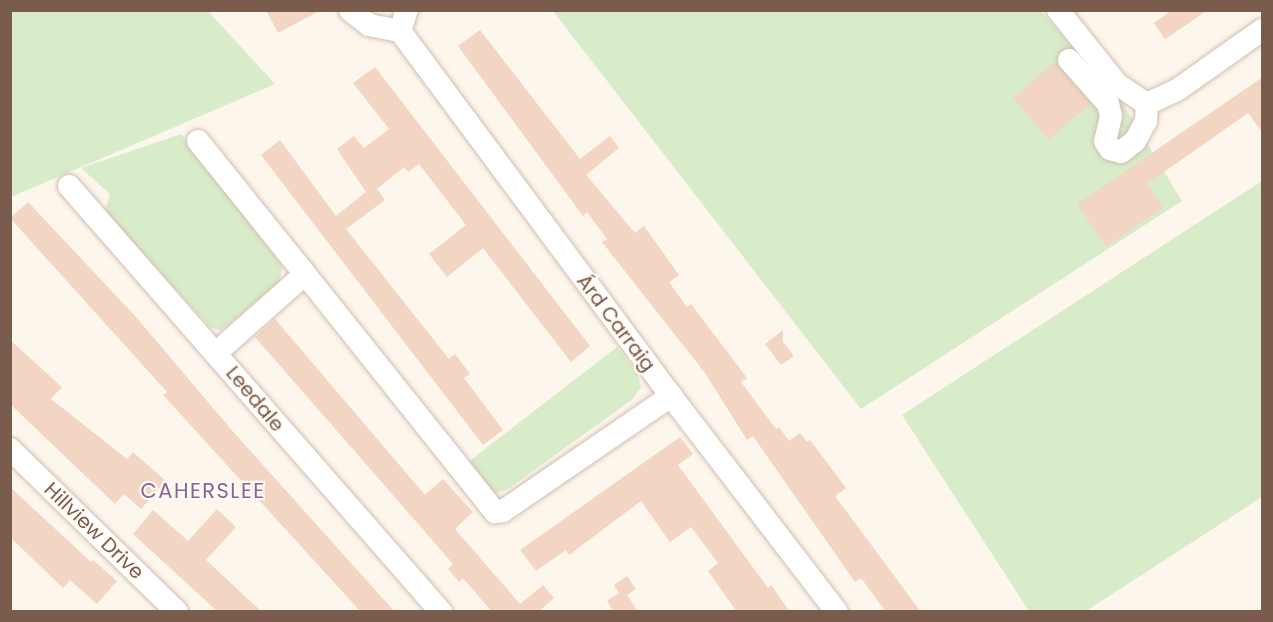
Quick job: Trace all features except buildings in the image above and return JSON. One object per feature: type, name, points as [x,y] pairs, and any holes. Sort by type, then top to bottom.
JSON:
[{"type":"street","points":[[350,10],[369,25],[404,21]]},
{"type":"street","points":[[1058,10],[1117,84],[1147,104]]},
{"type":"street","name":"Árd Carraig","points":[[404,21],[671,396],[837,612]]},
{"type":"street","points":[[1147,104],[1177,90],[1263,30]]},
{"type":"street","points":[[1069,60],[1108,104],[1111,116],[1105,141],[1110,149],[1121,152],[1135,141],[1146,121],[1147,104]]},
{"type":"street","points":[[198,141],[495,512],[502,511],[671,396]]},
{"type":"street","name":"Leedale","points":[[69,186],[441,612]]},
{"type":"street","points":[[216,353],[305,274]]},
{"type":"street","name":"Hillview Drive","points":[[10,449],[177,612]]},
{"type":"green space","points":[[11,10],[208,11],[275,84],[11,197]]},
{"type":"green space","points":[[553,11],[1041,11],[1123,104],[1182,201],[861,409]]},
{"type":"green space","points":[[181,134],[282,266],[280,281],[222,330],[211,328],[105,211],[110,194],[81,168]]},
{"type":"green space","points":[[1262,181],[1262,497],[1086,611],[1029,611],[902,415]]},
{"type":"green space","points":[[617,347],[637,373],[641,387],[633,399],[508,489],[494,494],[467,463]]},
{"type":"district","name":"CAHERSLEE","points":[[203,491]]}]
